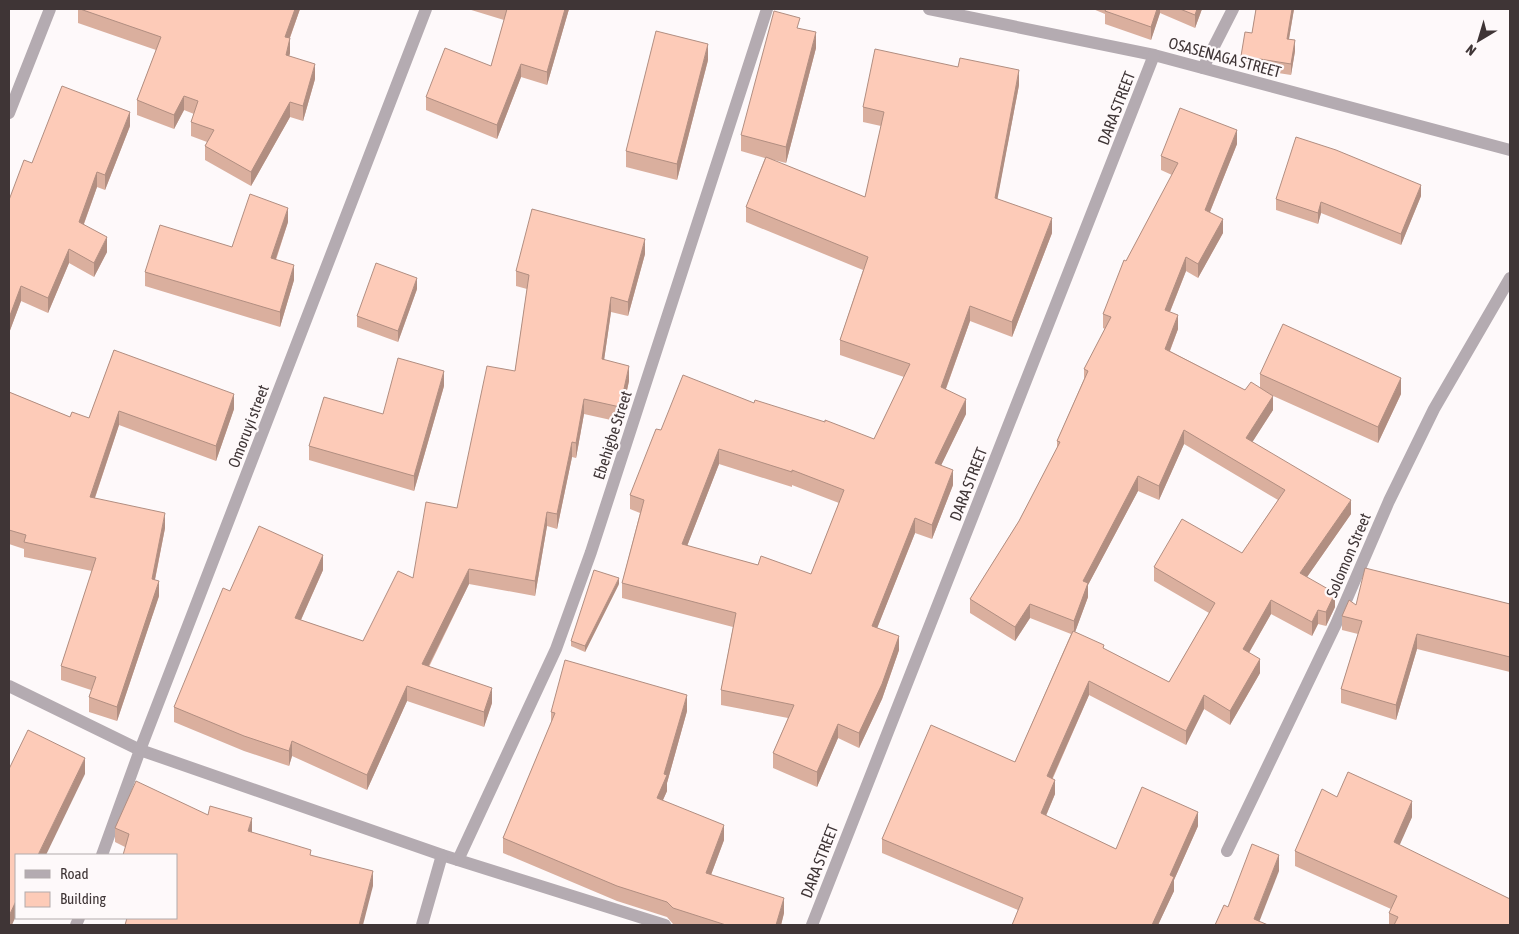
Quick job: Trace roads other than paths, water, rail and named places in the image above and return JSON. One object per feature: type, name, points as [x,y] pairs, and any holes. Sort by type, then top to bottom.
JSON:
[{"type":"street","points":[[9,113],[50,9]]},
{"type":"street","name":"Omoruyi street","points":[[102,854],[140,750],[426,9]]},
{"type":"street","name":"Ebehigbe Street","points":[[458,860],[556,649],[592,552],[766,9]]},
{"type":"street","name":"OSASENAGA STREET","points":[[929,9],[1154,56],[1510,150]]},
{"type":"street","points":[[1203,68],[1233,9]]},
{"type":"street","name":"DARA STREET","points":[[812,925],[1154,56]]},
{"type":"street","name":"Solomon Street","points":[[1228,851],[1332,632],[1389,501],[1434,409],[1510,278]]},
{"type":"street","points":[[9,686],[140,750],[442,855],[666,925]]},
{"type":"street","points":[[422,925],[442,855]]}]
